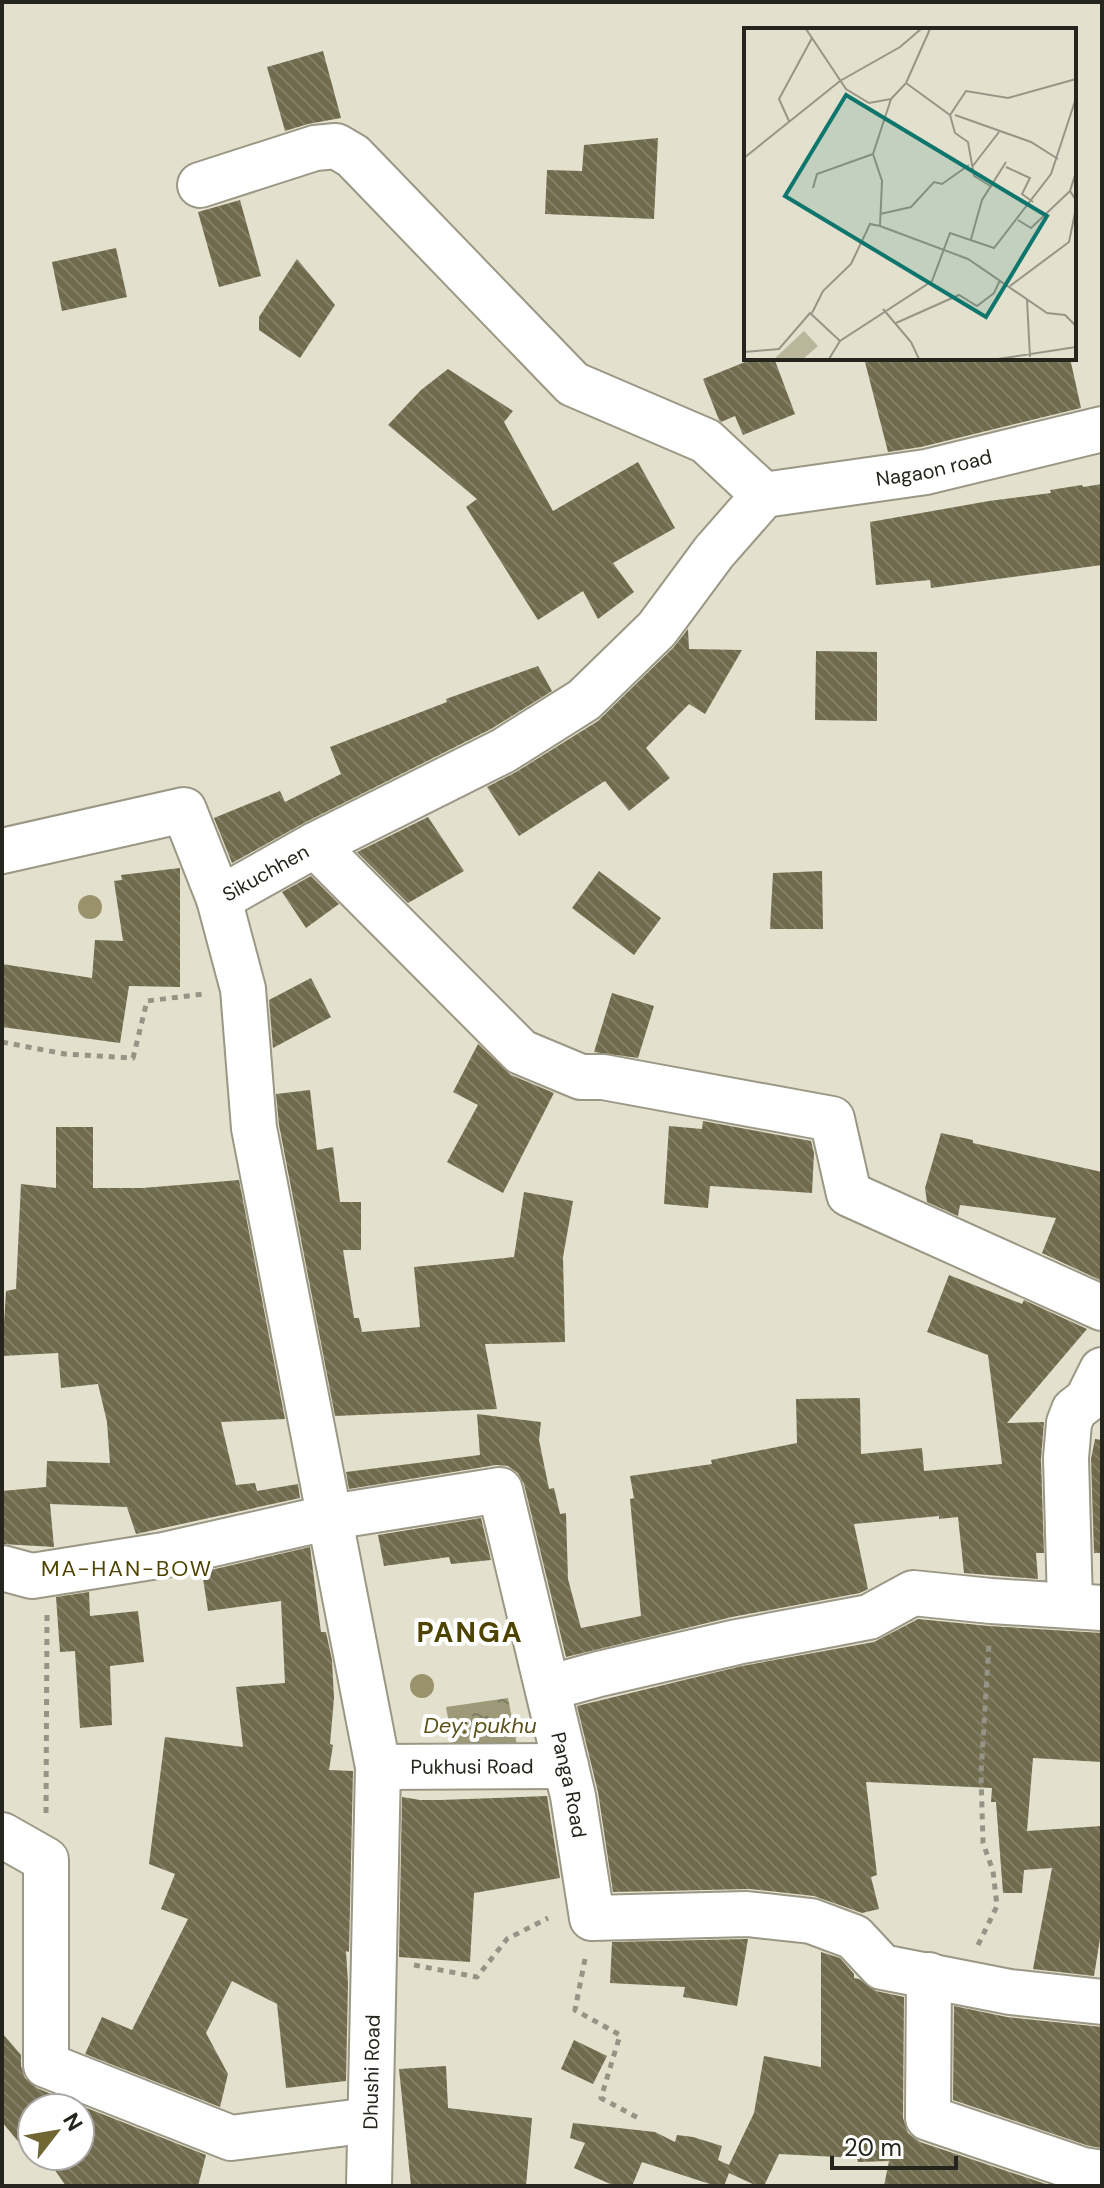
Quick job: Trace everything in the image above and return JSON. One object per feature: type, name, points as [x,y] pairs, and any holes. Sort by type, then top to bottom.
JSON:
[{"type":"street","points":[[200,185],[315,148],[336,146],[353,156],[573,384],[706,441],[764,495]]},
{"type":"street","name":"Nagaon road","points":[[764,495],[926,472],[1102,429]]},
{"type":"street","name":"Sikuchhen","points":[[378,1767],[254,1128],[243,989],[219,899],[315,845],[503,751],[584,700],[657,629],[714,552],[764,495]]},
{"type":"street","points":[[2,851],[184,810],[219,899]]},
{"type":"street","points":[[315,845],[521,1052],[581,1077],[603,1077],[832,1119],[849,1194],[1102,1308]]},
{"type":"street","points":[[548,1688],[635,1665],[869,1617],[913,1593],[1086,1606],[1066,1458],[1069,1423],[1074,1410],[1087,1400],[1102,1370]]},
{"type":"street","name":"Panga Road","points":[[2,1568],[32,1576],[46,1574],[164,1555],[331,1517],[500,1490],[578,1817],[592,1918]]},
{"type":"street","name":"Pukhusi Road","points":[[378,1767],[566,1766]]},
{"type":"street","name":"Dhushi Road","points":[[369,2186],[378,1767]]},
{"type":"street","points":[[2,1835],[46,1860],[46,2065],[231,2138],[370,2120]]},
{"type":"street","points":[[592,1918],[747,1914],[811,1921],[854,1937],[882,1967],[1010,1992],[1102,2002]]},
{"type":"street","points":[[929,1975],[928,2118],[1083,2170],[1102,2173]]},
{"type":"path","points":[[2,1042],[65,1054],[133,1058],[147,1001],[243,989]]},
{"type":"path","points":[[46,1574],[46,1860]]},
{"type":"path","points":[[929,1975],[969,1965],[997,1906],[993,1871],[983,1843],[981,1774],[991,1601]]},
{"type":"path","points":[[592,1918],[575,2010],[620,2035],[601,2098],[640,2119]]},
{"type":"path","points":[[374,1957],[477,1977],[507,1939]]},
{"type":"water","name":"Dey: pukhu","points":[[508,1698],[517,1745],[454,1749],[446,1707]]},
{"type":"building","points":[[323,51],[341,118],[285,131],[267,67]]},
{"type":"building","points":[[658,138],[654,219],[545,214],[547,170],[582,171],[584,145]]},
{"type":"building","points":[[240,200],[261,276],[219,287],[198,212]]},
{"type":"building","points":[[116,248],[127,297],[62,311],[52,262]]},
{"type":"building","points":[[297,259],[335,305],[300,358],[259,330],[259,317]]},
{"type":"building","points":[[750,360],[775,360],[795,414],[743,435],[735,416],[721,422],[719,420],[703,379]]},
{"type":"building","points":[[865,360],[1070,360],[1081,408],[921,447],[888,452]]},
{"type":"building","points":[[448,369],[513,411],[504,422],[553,511],[638,462],[675,528],[613,563],[634,592],[598,619],[583,591],[538,620],[466,507],[477,499],[388,425],[421,390]]},
{"type":"building","points":[[1102,484],[1102,565],[931,588],[930,580],[876,585],[870,522],[1051,493],[1050,490]]},
{"type":"building","points":[[688,629],[689,649],[742,650],[705,714],[689,704],[646,748],[670,778],[629,811],[605,781],[519,836],[487,787],[598,721],[674,647]]},
{"type":"building","points":[[816,651],[877,652],[877,721],[815,720]]},
{"type":"building","points":[[538,666],[552,691],[491,729],[304,823],[232,863],[214,818],[280,791],[285,802],[341,774],[330,747],[447,702],[446,699]]},
{"type":"building","points":[[428,817],[464,871],[408,903],[357,852]]},
{"type":"building","points":[[180,868],[180,987],[129,986],[120,1043],[2,1027],[2,964],[92,978],[95,940],[123,941],[114,881],[122,880],[121,875]]},
{"type":"building","points":[[599,871],[661,918],[634,955],[572,908]]},
{"type":"building","points":[[822,871],[823,929],[770,929],[773,873]]},
{"type":"building","points":[[311,876],[339,904],[306,928],[282,892]]},
{"type":"building","points":[[311,978],[331,1017],[273,1048],[269,1000]]},
{"type":"building","points":[[612,993],[654,1006],[638,1058],[594,1052]]},
{"type":"building","points":[[478,1044],[511,1075],[554,1093],[503,1193],[447,1162],[478,1105],[453,1092]]},
{"type":"building","points":[[310,1090],[317,1150],[333,1147],[340,1202],[361,1202],[361,1250],[343,1250],[354,1318],[359,1318],[362,1332],[420,1327],[414,1267],[514,1257],[524,1192],[573,1201],[563,1257],[565,1342],[485,1344],[497,1409],[335,1416],[279,1125],[276,1094]]},
{"type":"building","points":[[703,1121],[811,1141],[814,1153],[812,1193],[710,1186],[708,1208],[664,1204],[669,1126],[702,1129]]},
{"type":"building","points":[[56,1127],[93,1127],[93,1188],[143,1188],[239,1180],[285,1419],[221,1422],[236,1485],[255,1483],[257,1491],[298,1484],[300,1498],[136,1534],[127,1507],[50,1504],[54,1547],[2,1544],[2,1491],[46,1487],[47,1461],[110,1463],[107,1422],[98,1384],[61,1388],[58,1353],[2,1356],[6,1291],[16,1289],[21,1184],[56,1188]]},
{"type":"building","points":[[941,1133],[1102,1172],[1102,1281],[1042,1253],[1056,1218],[960,1205],[958,1216],[927,1202],[925,1188]]},
{"type":"building","points":[[949,1275],[1022,1304],[1024,1300],[1087,1329],[1007,1423],[1044,1422],[1041,1459],[1044,1553],[1036,1553],[1038,1579],[964,1573],[958,1517],[854,1524],[868,1589],[860,1593],[732,1617],[566,1657],[524,1484],[518,1473],[508,1466],[496,1465],[349,1489],[346,1472],[480,1455],[477,1414],[541,1422],[539,1440],[549,1489],[554,1488],[560,1514],[566,1513],[568,1579],[581,1628],[641,1616],[630,1476],[712,1464],[711,1460],[797,1443],[796,1399],[860,1398],[861,1454],[922,1448],[924,1471],[1002,1464],[988,1355],[927,1332]]},
{"type":"building","points":[[1095,1439],[1102,1440],[1102,1553],[1094,1553],[1091,1459]]},
{"type":"building","points":[[481,1518],[491,1560],[451,1564],[449,1557],[384,1566],[378,1535]]},
{"type":"building","points":[[310,1547],[321,1632],[326,1632],[332,1660],[334,1698],[330,1744],[333,1745],[329,1770],[353,1771],[349,1952],[346,1951],[346,2081],[286,2088],[277,2004],[232,1981],[206,2033],[228,2074],[220,2107],[85,2054],[102,2017],[132,2030],[188,1919],[161,1909],[175,1874],[149,1864],[165,1737],[243,1747],[236,1687],[285,1683],[281,1601],[208,1611],[202,1572]]},
{"type":"building","points":[[89,1592],[90,1616],[138,1611],[144,1662],[110,1666],[112,1725],[80,1728],[75,1651],[60,1652],[56,1597]]},
{"type":"building","points":[[918,1619],[1102,1633],[1102,1762],[1033,1758],[1027,1831],[1102,1826],[1102,1926],[1094,1976],[1033,1969],[1052,1868],[1024,1870],[1022,1893],[1003,1893],[996,1802],[991,1802],[992,1788],[866,1782],[877,1875],[871,1877],[879,1909],[862,1913],[814,1896],[750,1889],[613,1892],[598,1792],[577,1706],[742,1666],[874,1642]]},
{"type":"building","points":[[547,1796],[560,1878],[474,1893],[470,1962],[399,1957],[402,1797],[440,1800]]},
{"type":"building","points":[[748,1939],[737,2006],[683,1997],[685,1987],[610,1983],[612,1942]]},
{"type":"building","points":[[821,1952],[840,1958],[854,1978],[876,1991],[904,1997],[903,2118],[908,2133],[920,2142],[1052,2186],[884,2186],[889,2161],[858,2162],[857,2158],[779,2154],[764,2186],[757,2186],[729,2173],[724,2186],[716,2186],[642,2162],[632,2186],[615,2186],[574,2168],[585,2143],[570,2138],[573,2123],[655,2132],[675,2142],[677,2135],[693,2137],[722,2146],[718,2160],[729,2165],[754,2113],[764,2056],[821,2067]]},
{"type":"building","points":[[954,2006],[1007,2017],[1102,2027],[1102,2148],[953,2100]]},
{"type":"building","points":[[2,2033],[21,2055],[25,2078],[46,2092],[16,2092],[16,2139],[2,2122]]},
{"type":"building","points":[[574,2040],[607,2056],[593,2084],[561,2069]]},
{"type":"building","points":[[446,2066],[448,2108],[532,2118],[526,2186],[411,2186],[399,2069]]},
{"type":"building","points":[[96,2112],[206,2155],[198,2186],[66,2186],[56,2172],[96,2172]]},
{"type":"district","name":"MA-HAN-BOW","points":[[127,1568]]},
{"type":"district","name":"PANGA","points":[[470,1632]]}]
